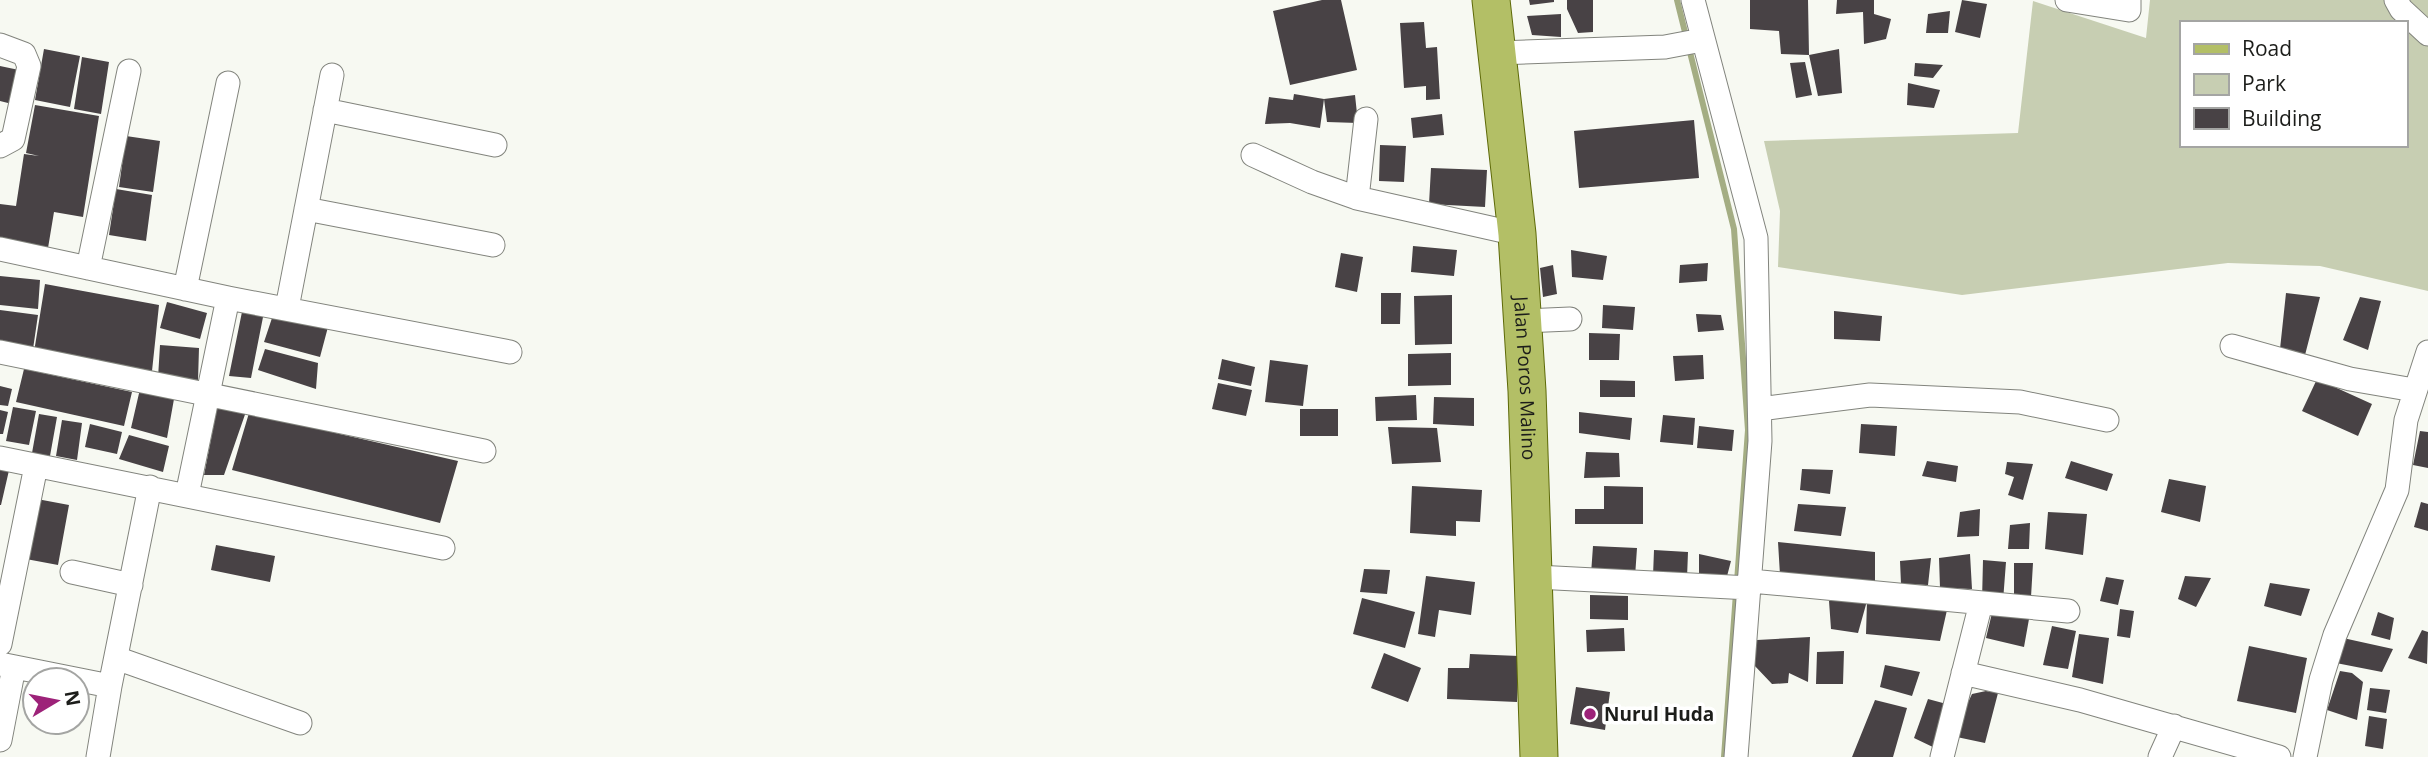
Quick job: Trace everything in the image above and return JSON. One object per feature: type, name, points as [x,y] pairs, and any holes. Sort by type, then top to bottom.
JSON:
[{"type":"main road","name":"Jalan Poros Malino","points":[[1491,0],[1517,234],[1535,577],[1539,757]]},
{"type":"street","points":[[1693,0],[1697,41],[1756,238],[1760,409],[1751,585],[1744,626],[1736,757]]},
{"type":"street","points":[[2067,0],[2129,10],[2129,0]]},
{"type":"street","points":[[2396,0],[2401,9],[2428,34]]},
{"type":"street","points":[[1497,53],[1665,47],[1697,41]]},
{"type":"street","points":[[0,45],[24,54],[29,66],[13,139],[0,146]]},
{"type":"street","points":[[88,268],[129,72]]},
{"type":"street","points":[[286,308],[332,75]]},
{"type":"street","points":[[184,289],[228,83]]},
{"type":"street","points":[[325,110],[495,145]]},
{"type":"street","points":[[1357,198],[1366,119]]},
{"type":"street","points":[[1253,155],[1312,182],[1357,198],[1517,234]]},
{"type":"street","points":[[306,209],[493,245]]},
{"type":"street","points":[[0,249],[228,298],[510,352]]},
{"type":"street","points":[[187,495],[228,298]]},
{"type":"street","points":[[1522,321],[1570,319]]},
{"type":"street","points":[[2232,346],[2350,379],[2414,390]]},
{"type":"street","points":[[0,352],[484,451]]},
{"type":"street","points":[[2305,757],[2321,680],[2335,635],[2397,490],[2406,420],[2428,352]]},
{"type":"street","points":[[1760,409],[1870,396],[2020,402],[2107,420]]},
{"type":"street","points":[[0,458],[443,548]]},
{"type":"street","points":[[0,644],[36,466]]},
{"type":"street","points":[[101,756],[110,686],[150,487]]},
{"type":"street","points":[[72,572],[131,585]]},
{"type":"street","points":[[1535,577],[1751,585],[2068,611]]},
{"type":"street","points":[[1942,757],[1981,603]]},
{"type":"street","points":[[116,659],[300,723]]},
{"type":"street","points":[[0,740],[7,665],[110,686]]},
{"type":"street","points":[[1962,673],[2174,726],[2279,757]]},
{"type":"street","points":[[2160,757],[2174,726]]},
{"type":"green space","points":[[2150,0],[2428,0],[2428,291],[2320,266],[2228,263],[1962,295],[1778,267],[1780,211],[1764,141],[2018,133],[2033,1],[2146,38]]},
{"type":"building","points":[[1322,0],[1341,0],[1357,70],[1290,85],[1273,11]]},
{"type":"building","points":[[1529,0],[1554,0],[1554,2],[1530,5]]},
{"type":"building","points":[[1567,0],[1593,0],[1593,32],[1578,33],[1567,9]]},
{"type":"building","points":[[1750,0],[1808,0],[1809,55],[1781,54],[1779,31],[1750,29]]},
{"type":"building","points":[[1837,0],[1874,0],[1874,14],[1891,19],[1886,39],[1864,44],[1863,12],[1836,14]]},
{"type":"building","points":[[1962,0],[1987,4],[1980,38],[1955,32]]},
{"type":"building","points":[[1950,11],[1948,33],[1926,33],[1928,14]]},
{"type":"building","points":[[1561,14],[1561,37],[1532,35],[1527,16]]},
{"type":"building","points":[[1424,22],[1426,48],[1437,47],[1440,99],[1426,100],[1426,86],[1404,88],[1400,23]]},
{"type":"building","points":[[44,49],[80,56],[70,107],[35,100]]},
{"type":"building","points":[[1839,49],[1842,93],[1818,96],[1809,55]]},
{"type":"building","points":[[82,57],[109,62],[101,114],[74,109]]},
{"type":"building","points":[[1805,62],[1812,95],[1796,98],[1790,63]]},
{"type":"building","points":[[1915,63],[1943,65],[1933,78],[1914,76]]},
{"type":"building","points":[[0,66],[19,70],[12,104],[0,101]]},
{"type":"building","points":[[1908,83],[1940,90],[1934,108],[1907,105]]},
{"type":"building","points":[[1294,94],[1324,99],[1320,128],[1290,123],[1265,124],[1269,97],[1293,100]]},
{"type":"building","points":[[1355,95],[1358,123],[1327,122],[1324,99]]},
{"type":"building","points":[[35,105],[99,116],[83,217],[54,212],[48,248],[0,241],[0,204],[16,206],[24,154],[39,156],[26,153]]},
{"type":"building","points":[[1442,114],[1444,135],[1413,138],[1411,118]]},
{"type":"building","points":[[1694,120],[1699,178],[1579,188],[1574,131]]},
{"type":"building","points":[[126,136],[160,141],[153,192],[119,187]]},
{"type":"building","points":[[1380,145],[1406,146],[1404,182],[1379,181]]},
{"type":"building","points":[[1431,168],[1487,170],[1485,207],[1429,204]]},
{"type":"building","points":[[116,189],[152,195],[146,241],[109,235]]},
{"type":"building","points":[[1413,246],[1457,250],[1454,276],[1411,272]]},
{"type":"building","points":[[1571,250],[1607,256],[1603,280],[1572,277]]},
{"type":"building","points":[[1341,253],[1363,257],[1357,292],[1335,287]]},
{"type":"building","points":[[1708,263],[1707,281],[1679,283],[1680,265]]},
{"type":"building","points":[[1553,265],[1557,294],[1543,297],[1540,268]]},
{"type":"building","points":[[0,276],[40,280],[38,309],[0,305]]},
{"type":"building","points":[[45,284],[159,305],[152,371],[34,352]]},
{"type":"building","points":[[1381,293],[1401,293],[1400,324],[1381,324]]},
{"type":"building","points":[[2286,293],[2320,297],[2305,355],[2280,349]]},
{"type":"building","points":[[1452,295],[1452,344],[1415,345],[1414,296]]},
{"type":"building","points":[[2360,297],[2381,301],[2368,350],[2343,340]]},
{"type":"building","points":[[167,302],[207,313],[200,339],[160,328]]},
{"type":"building","points":[[244,302],[265,307],[251,378],[229,376]]},
{"type":"building","points":[[1603,305],[1635,307],[1633,330],[1602,328]]},
{"type":"building","points":[[0,310],[38,315],[33,349],[0,345]]},
{"type":"building","points":[[1834,311],[1882,316],[1880,341],[1834,339]]},
{"type":"building","points":[[1696,314],[1721,315],[1724,330],[1698,332]]},
{"type":"building","points":[[272,318],[328,327],[320,357],[264,342]]},
{"type":"building","points":[[1589,333],[1620,334],[1619,360],[1589,360]]},
{"type":"building","points":[[160,345],[199,348],[198,381],[158,378]]},
{"type":"building","points":[[265,349],[318,363],[316,389],[258,370]]},
{"type":"building","points":[[1451,353],[1451,385],[1408,386],[1408,354]]},
{"type":"building","points":[[1703,355],[1704,379],[1675,381],[1673,356]]},
{"type":"building","points":[[1222,359],[1255,367],[1251,386],[1218,379]]},
{"type":"building","points":[[1270,360],[1308,365],[1303,406],[1265,402]]},
{"type":"building","points":[[24,369],[132,392],[124,426],[16,402]]},
{"type":"building","points":[[2317,379],[2372,404],[2358,436],[2302,411]]},
{"type":"building","points":[[1600,380],[1635,381],[1635,397],[1600,397]]},
{"type":"building","points":[[1218,383],[1252,390],[1246,416],[1212,409]]},
{"type":"building","points":[[0,386],[12,389],[8,406],[0,405]]},
{"type":"building","points":[[140,389],[174,399],[167,438],[131,428]]},
{"type":"building","points":[[1416,395],[1417,420],[1376,421],[1375,397]]},
{"type":"building","points":[[1434,397],[1474,398],[1474,426],[1433,424]]},
{"type":"building","points":[[219,398],[249,403],[224,475],[204,475]]},
{"type":"building","points":[[13,407],[36,411],[29,445],[6,441]]},
{"type":"building","points":[[1300,409],[1338,409],[1338,436],[1300,436]]},
{"type":"building","points":[[0,410],[8,412],[3,434],[0,434]]},
{"type":"building","points":[[1579,412],[1632,418],[1630,440],[1579,433]]},
{"type":"building","points":[[249,413],[458,461],[440,523],[232,470]]},
{"type":"building","points":[[39,414],[57,417],[50,456],[32,453]]},
{"type":"building","points":[[1663,415],[1695,418],[1693,445],[1660,442]]},
{"type":"building","points":[[62,420],[82,423],[77,460],[56,456]]},
{"type":"building","points":[[90,424],[122,432],[117,454],[85,447]]},
{"type":"building","points":[[1861,424],[1897,426],[1895,456],[1859,453]]},
{"type":"building","points":[[1699,426],[1734,430],[1732,451],[1697,448]]},
{"type":"building","points":[[1388,427],[1437,428],[1441,462],[1392,464]]},
{"type":"building","points":[[2420,431],[2428,432],[2428,468],[2413,465]]},
{"type":"building","points":[[129,435],[169,446],[163,472],[119,459]]},
{"type":"building","points":[[1586,452],[1619,453],[1620,477],[1584,478]]},
{"type":"building","points":[[1927,461],[1958,466],[1956,482],[1922,476]]},
{"type":"building","points":[[2071,461],[2113,474],[2107,491],[2065,478]]},
{"type":"building","points":[[2007,462],[2033,464],[2023,500],[2008,495],[2014,477],[2005,474]]},
{"type":"building","points":[[0,464],[10,466],[1,505],[0,505]]},
{"type":"building","points":[[1802,469],[1833,470],[1830,494],[1800,490]]},
{"type":"building","points":[[2169,479],[2206,486],[2200,522],[2161,512]]},
{"type":"building","points":[[1412,486],[1482,490],[1480,522],[1456,521],[1456,536],[1410,533]]},
{"type":"building","points":[[1604,486],[1643,487],[1643,524],[1575,524],[1575,509],[1604,509]]},
{"type":"building","points":[[37,499],[69,505],[58,565],[26,559]]},
{"type":"building","points":[[2421,502],[2428,504],[2428,531],[2414,527]]},
{"type":"building","points":[[1798,504],[1846,507],[1841,536],[1794,531]]},
{"type":"building","points":[[1980,509],[1979,536],[1957,537],[1960,512]]},
{"type":"building","points":[[2048,512],[2087,514],[2083,555],[2045,549]]},
{"type":"building","points":[[2030,523],[2029,549],[2008,549],[2010,525]]},
{"type":"building","points":[[1778,542],[1875,552],[1875,585],[1780,575]]},
{"type":"building","points":[[216,545],[275,556],[270,582],[211,570]]},
{"type":"building","points":[[1593,546],[1637,548],[1635,577],[1591,574]]},
{"type":"building","points":[[1654,550],[1688,552],[1687,578],[1653,576]]},
{"type":"building","points":[[1699,554],[1731,561],[1726,580],[1699,578]]},
{"type":"building","points":[[1970,554],[1972,589],[1940,588],[1939,558]]},
{"type":"building","points":[[1931,558],[1928,585],[1901,584],[1900,561]]},
{"type":"building","points":[[1983,560],[2006,562],[2003,601],[1982,601]]},
{"type":"building","points":[[2014,563],[2033,563],[2031,597],[2014,598]]},
{"type":"building","points":[[1364,569],[1390,570],[1387,594],[1360,592]]},
{"type":"building","points":[[1426,576],[1475,582],[1471,615],[1439,610],[1435,637],[1418,634]]},
{"type":"building","points":[[2185,576],[2211,578],[2196,607],[2178,599]]},
{"type":"building","points":[[2106,577],[2124,580],[2118,605],[2100,601]]},
{"type":"building","points":[[2270,583],[2310,589],[2301,616],[2264,606]]},
{"type":"building","points":[[1590,595],[1628,596],[1628,620],[1590,619]]},
{"type":"building","points":[[1362,598],[1415,612],[1405,648],[1353,634]]},
{"type":"building","points":[[1829,601],[1867,601],[1858,633],[1831,629]]},
{"type":"building","points":[[1867,601],[1947,610],[1940,641],[1866,634]]},
{"type":"building","points":[[2120,609],[2134,611],[2130,638],[2117,636]]},
{"type":"building","points":[[2378,612],[2394,618],[2390,640],[2371,635]]},
{"type":"building","points":[[1992,613],[2029,619],[2024,647],[1986,638]]},
{"type":"building","points":[[2052,626],[2076,631],[2068,669],[2043,665]]},
{"type":"building","points":[[1624,628],[1625,651],[1587,652],[1586,630]]},
{"type":"building","points":[[2422,630],[2428,632],[2427,664],[2408,658]]},
{"type":"building","points":[[2079,634],[2109,638],[2103,684],[2072,677]]},
{"type":"building","points":[[1810,637],[1808,682],[1789,673],[1788,683],[1772,684],[1754,665],[1757,640]]},
{"type":"building","points":[[2343,638],[2393,649],[2382,672],[2336,663]]},
{"type":"building","points":[[2249,646],[2307,658],[2296,713],[2237,701]]},
{"type":"building","points":[[1844,651],[1843,684],[1816,684],[1817,652]]},
{"type":"building","points":[[1384,653],[1421,668],[1408,702],[1371,688]]},
{"type":"building","points":[[1470,654],[1519,656],[1517,702],[1447,699],[1448,668],[1469,668]]},
{"type":"building","points":[[1885,665],[1920,672],[1912,696],[1880,687]]},
{"type":"building","points":[[2340,671],[2352,673],[2363,682],[2357,720],[2327,710]]},
{"type":"building","name":"Nurul Huda","points":[[1576,687],[1610,692],[1605,730],[1570,724]]},
{"type":"building","points":[[2370,688],[2390,690],[2386,713],[2367,710]]},
{"type":"building","points":[[1986,691],[1998,693],[1985,743],[1952,736],[1972,694]]},
{"type":"building","points":[[1928,699],[1954,706],[1937,749],[1914,738]]},
{"type":"building","points":[[1875,700],[1907,708],[1893,757],[1852,757]]},
{"type":"building","points":[[2369,716],[2387,719],[2383,749],[2365,746]]},
{"type":"waterway","points":[[1677,0],[1734,229],[1748,430],[1737,582]]},
{"type":"waterway","points":[[1724,757],[1736,593]]},
{"type":"place","name":"Nurul Huda","points":[[1590,714]]}]
